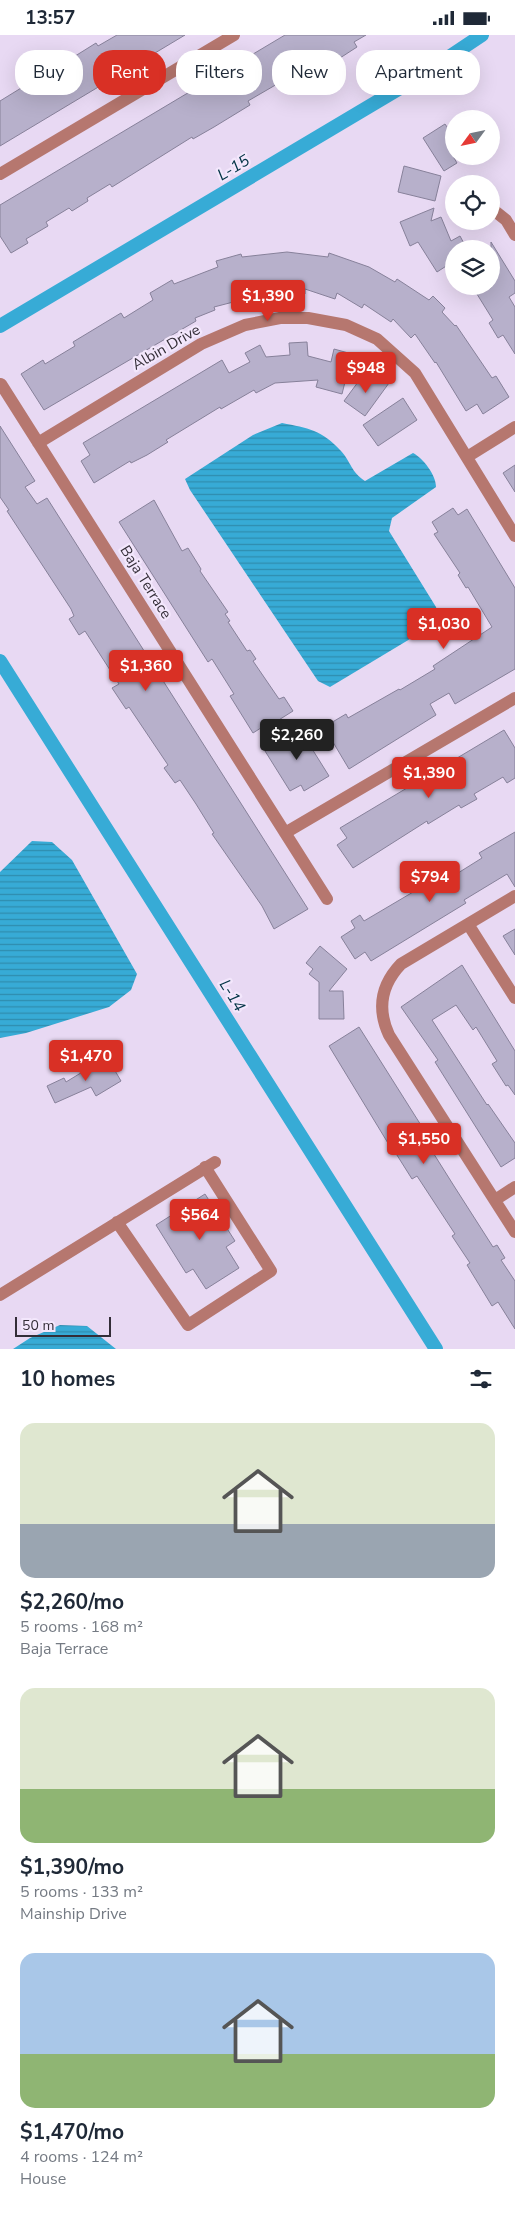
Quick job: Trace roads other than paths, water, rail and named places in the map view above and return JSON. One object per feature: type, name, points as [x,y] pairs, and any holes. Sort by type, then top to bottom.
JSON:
[{"type":"street","points":[[0,174],[234,35]]},
{"type":"street","points":[[500,215],[506,220],[515,235]]},
{"type":"street","name":"Albin Drive","points":[[38,443],[201,344],[245,325],[280,318],[308,318],[346,325],[377,339],[415,373],[515,536]]},
{"type":"street","name":"Baja Terrace","points":[[0,385],[328,899]]},
{"type":"street","points":[[467,457],[515,427]]},
{"type":"street","points":[[285,833],[515,698]]},
{"type":"street","points":[[515,896],[401,964],[389,979],[385,988],[382,1007],[385,1026],[390,1035],[515,1232]]},
{"type":"street","points":[[468,924],[515,998]]},
{"type":"street","points":[[0,1295],[210,1165],[272,1271],[188,1325],[118,1222]]},
{"type":"street","points":[[495,1200],[515,1187]]},
{"type":"water","points":[[282,423],[314,431],[327,438],[341,451],[357,474],[365,481],[413,453],[428,467],[434,477],[436,487],[392,518],[389,531],[436,607],[440,621],[330,687],[318,681],[190,490],[185,479],[253,435]]},
{"type":"water","points":[[32,841],[52,842],[72,860],[137,974],[131,990],[109,1007],[26,1033],[0,1038],[0,872]]},
{"type":"water","points":[[60,1325],[87,1326],[116,1349],[13,1349],[30,1338]]},
{"type":"waterway","name":"L-15","points":[[0,326],[422,75],[482,35]]},
{"type":"waterway","name":"L-14","points":[[0,661],[436,1349]]}]
